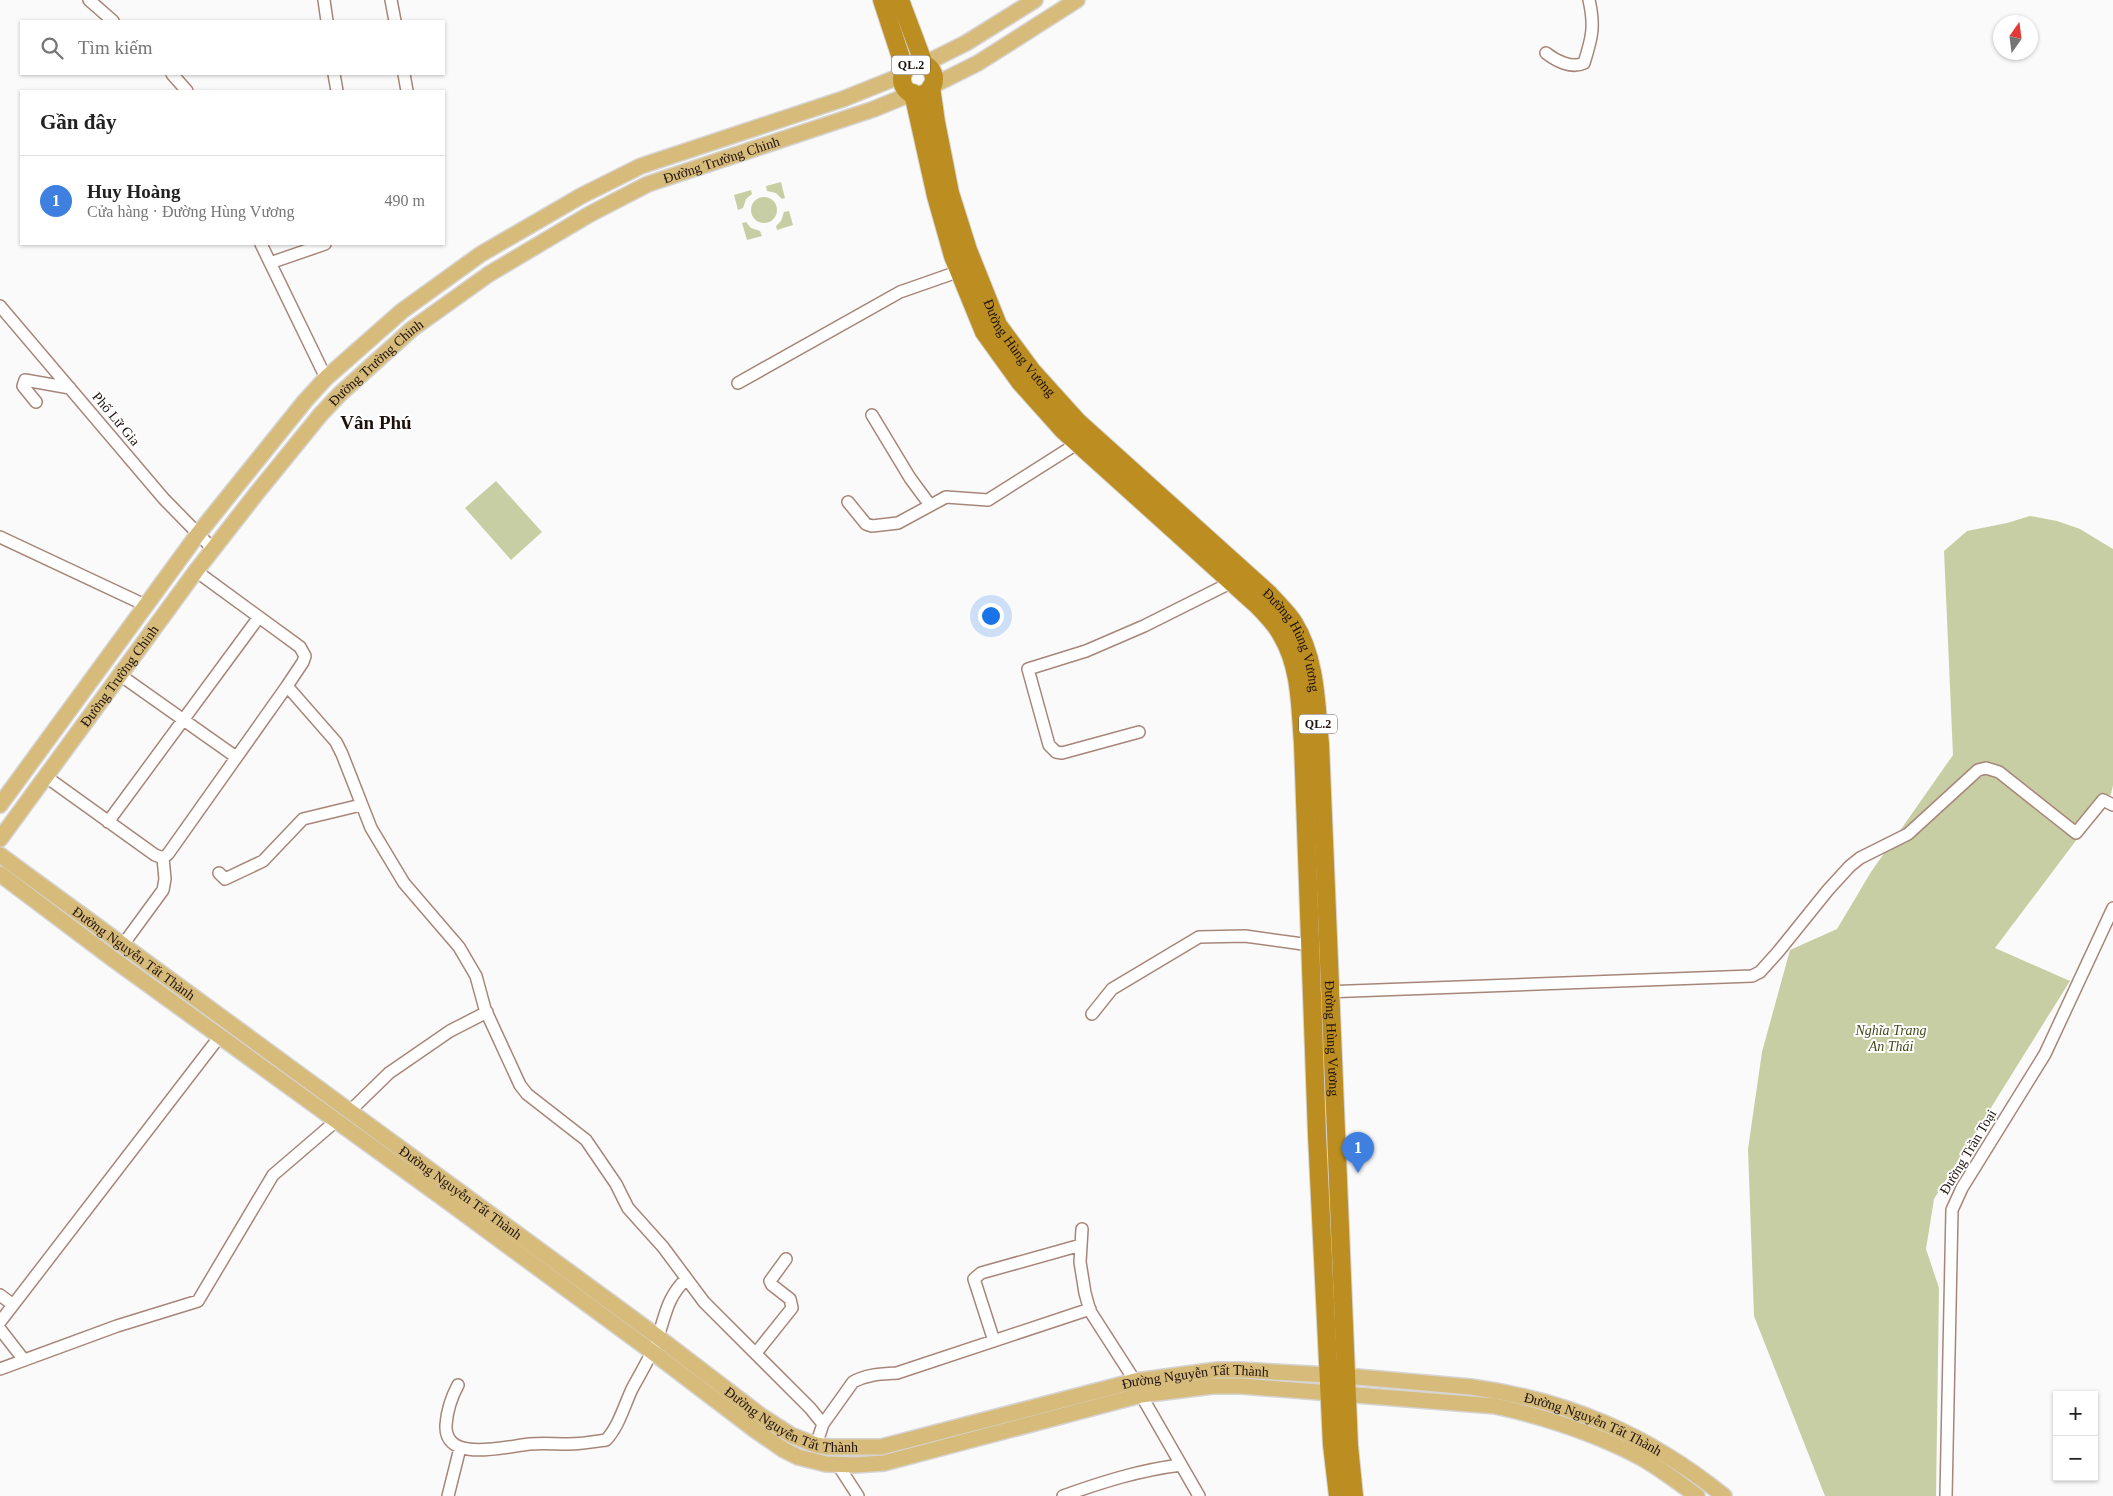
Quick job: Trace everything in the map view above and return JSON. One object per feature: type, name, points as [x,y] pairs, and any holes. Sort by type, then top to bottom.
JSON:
[{"type":"highway","name":"QL.2","points":[[882,0],[904,72],[905,86],[913,93],[923,93],[932,87],[933,73],[924,64],[900,0]]},
{"type":"highway","name":"QL.2","points":[[904,72],[914,64],[924,64]]},
{"type":"highway","name":"Đường Hùng Vương","points":[[932,87],[936,122],[950,193],[968,250],[998,325],[1032,372],[1078,422],[1269,594],[1294,623],[1303,641],[1314,679],[1320,744],[1330,992],[1338,1375]]},
{"type":"highway","name":"Đường Hùng Vương","points":[[913,93],[936,196],[960,272],[984,332],[1020,382],[1078,443],[1256,604],[1278,629],[1294,663],[1303,744],[1312,994],[1339,1394],[1349,1446],[1354,1496]]},
{"type":"highway","name":"Đường Hùng Vương","points":[[1338,1496],[1332,1445],[1339,1394]]},
{"type":"main road","points":[[924,64],[966,43],[1035,0]]},
{"type":"main road","points":[[932,87],[978,63],[1077,0]]},
{"type":"main road","name":"Đường Trường Chinh","points":[[0,805],[198,534],[304,401],[326,378],[402,311],[481,254],[581,196],[649,163],[843,99],[904,72]]},
{"type":"main road","name":"Đường Trường Chinh","points":[[0,839],[212,548],[321,414],[341,393],[412,329],[489,274],[590,214],[657,181],[874,109],[913,93]]},
{"type":"main road","points":[[304,401],[321,414]]},
{"type":"main road","name":"Đường Nguyễn Tất Thành","points":[[0,855],[658,1337],[760,1415],[791,1435],[816,1445],[853,1449],[893,1446],[1040,1406],[1165,1383],[1217,1370],[1338,1375],[1478,1388],[1541,1400],[1614,1427],[1649,1444],[1724,1496]]},
{"type":"main road","name":"Đường Nguyễn Tất Thành","points":[[0,874],[784,1450],[813,1462],[838,1465],[871,1465],[896,1461],[1044,1421],[1144,1387]]},
{"type":"main road","name":"Đường Nguyễn Tất Thành","points":[[1165,1383],[1402,1397],[1495,1406],[1535,1415],[1573,1428],[1641,1458],[1697,1496]]},
{"type":"main road","points":[[1040,1406],[1044,1421]]},
{"type":"street","points":[[89,0],[112,20]]},
{"type":"street","points":[[324,0],[327,20]]},
{"type":"street","points":[[391,0],[395,20]]},
{"type":"street","points":[[1546,53],[1559,62],[1574,65],[1584,63],[1593,36],[1594,24],[1589,0]]},
{"type":"street","points":[[173,75],[187,90]]},
{"type":"street","points":[[334,75],[337,90]]},
{"type":"street","points":[[404,75],[407,90]]},
{"type":"street","points":[[261,245],[326,378]]},
{"type":"street","points":[[270,263],[322,245]]},
{"type":"street","points":[[738,383],[900,292],[960,272]]},
{"type":"street","name":"Phố Lữ Gia","points":[[0,306],[164,499],[212,548]]},
{"type":"street","points":[[36,402],[23,386],[25,380],[70,388]]},
{"type":"street","points":[[872,415],[910,478],[930,505]]},
{"type":"street","points":[[848,502],[866,524],[872,526],[898,523],[946,496],[990,500],[1078,443]]},
{"type":"street","points":[[0,538],[145,605]]},
{"type":"street","points":[[163,858],[168,854],[303,662],[304,652],[260,617],[196,571]]},
{"type":"street","points":[[1139,732],[1062,753],[1056,752],[1049,745],[1028,669],[1103,644],[1249,575]]},
{"type":"street","points":[[108,822],[183,718],[260,617]]},
{"type":"street","points":[[120,675],[183,718],[236,758]]},
{"type":"street","points":[[287,686],[336,742],[371,828],[404,883],[441,925],[469,963],[476,976],[487,1012],[520,1085],[527,1094],[586,1140],[616,1184],[628,1208],[663,1247],[686,1279],[722,1322],[756,1353],[810,1408],[823,1424]]},
{"type":"street","points":[[1312,994],[1752,976],[1760,972],[1778,952],[1850,866],[1860,858],[1908,834],[1978,770],[1993,769],[1999,772],[2076,833],[2102,800],[2113,805]]},
{"type":"street","points":[[45,776],[155,855],[163,858]]},
{"type":"street","points":[[219,873],[225,879],[263,861],[304,820],[361,805]]},
{"type":"street","points":[[122,946],[163,890],[165,879],[163,858]]},
{"type":"street","name":"Đường Trần Toại","points":[[1946,1496],[1952,1210],[1962,1188],[2045,1054],[2113,908]]},
{"type":"street","points":[[1092,1014],[1112,989],[1199,937],[1245,936],[1310,945]]},
{"type":"street","points":[[349,1112],[389,1074],[450,1031],[487,1012]]},
{"type":"street","points":[[0,1322],[220,1036]]},
{"type":"street","points":[[0,1369],[117,1326],[198,1301],[273,1176],[336,1121]]},
{"type":"street","points":[[1082,1229],[1080,1262],[1090,1309],[1144,1387],[1199,1496]]},
{"type":"street","points":[[994,1341],[974,1279],[981,1273],[1081,1245]]},
{"type":"street","points":[[756,1353],[792,1308],[790,1299],[772,1285],[770,1281],[786,1259]]},
{"type":"street","points":[[458,1385],[449,1407],[446,1434],[447,1439],[460,1448],[496,1449],[528,1444],[591,1443],[606,1440],[618,1421],[658,1337],[662,1317],[670,1298],[675,1289],[686,1279]]},
{"type":"street","points":[[0,1295],[12,1304]]},
{"type":"street","points":[[816,1445],[823,1424],[853,1382],[867,1375],[898,1373],[1090,1309]]},
{"type":"street","points":[[0,1329],[24,1360]]},
{"type":"street","points":[[448,1496],[460,1448]]},
{"type":"street","points":[[838,1465],[858,1496]]},
{"type":"street","points":[[1063,1496],[1124,1475],[1151,1468],[1182,1465]]},
{"type":"green space","points":[[781,182],[785,198],[782,199],[776,193],[767,191],[766,186]]},
{"type":"green space","points":[[751,190],[752,194],[746,199],[743,208],[738,210],[734,195]]},
{"type":"green space","points":[[764,197],[773,201],[777,210],[773,219],[764,223],[755,219],[751,210],[755,201]]},
{"type":"green space","points":[[789,211],[793,225],[777,230],[776,226],[781,221],[784,212]]},
{"type":"green space","points":[[746,222],[751,228],[760,231],[762,236],[747,240],[742,223]]},
{"type":"green space","points":[[496,481],[542,532],[511,560],[465,508]]},
{"type":"green space","name":"Nghĩa Trang An Thái","points":[[2030,516],[2057,521],[2080,529],[2113,549],[2113,785],[2111,794],[1995,948],[2070,981],[1934,1199],[1926,1249],[1939,1288],[1936,1496],[1825,1496],[1754,1316],[1748,1149],[1762,1052],[1790,950],[1837,929],[1871,872],[1953,755],[1944,551],[1967,531]]},
{"type":"place","name":"Huy Hoàng","points":[[1358,1173]]},
{"type":"district","name":"Vân Phú","points":[[376,422]]}]
